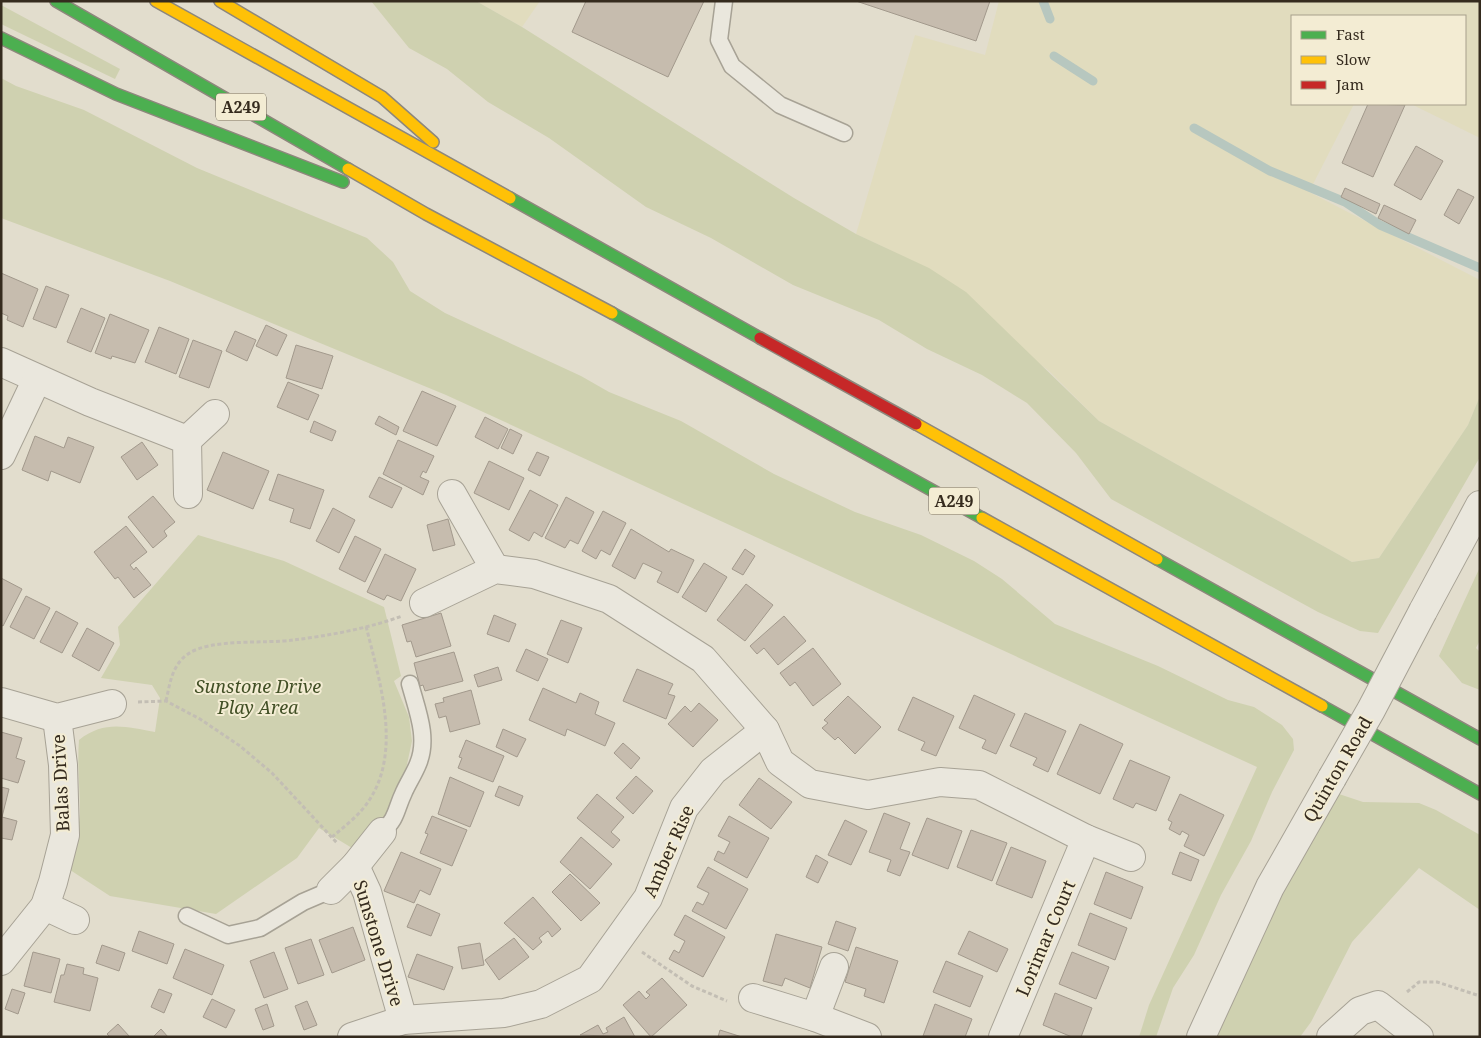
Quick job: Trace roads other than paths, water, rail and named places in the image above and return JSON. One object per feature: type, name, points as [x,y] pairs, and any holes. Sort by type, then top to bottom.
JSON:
[{"type":"highway","name":"A249","points":[[56,1],[426,214],[638,326],[1480,794]]},
{"type":"highway","name":"A249","points":[[156,1],[1480,739]]},
{"type":"highway","points":[[220,1],[382,97],[472,177]]},
{"type":"highway","points":[[1,38],[116,94],[426,214]]},
{"type":"street","points":[[1,362],[37,379],[187,440]]},
{"type":"street","points":[[1,456],[37,379]]},
{"type":"street","points":[[188,494],[187,440],[215,414]]},
{"type":"street","points":[[452,494],[495,570]]},
{"type":"street","name":"Quinton Road","points":[[1201,1037],[1266,895],[1371,710],[1422,611],[1480,506]]},
{"type":"street","points":[[424,604],[495,570],[534,574],[609,599],[647,621],[704,659],[765,730],[780,762],[810,784],[868,795],[940,782],[979,785],[1086,839],[1131,857]]},
{"type":"street","name":"Balas Drive","points":[[1,702],[57,718],[112,704]]},
{"type":"street","name":"Balas Drive","points":[[1,961],[45,906],[53,882],[64,835],[63,765],[57,718]]},
{"type":"street","name":"Amber Rise","points":[[352,1037],[403,1020],[504,1013],[541,1004],[590,979],[648,898],[684,808],[713,771],[765,730]]},
{"type":"street","name":"Sunstone Drive","points":[[331,890],[355,866],[382,832]]},
{"type":"street","name":"Lorimar Court","points":[[1003,1037],[1086,839]]},
{"type":"street","name":"Sunstone Drive","points":[[355,866],[367,892],[403,1020]]},
{"type":"street","points":[[45,906],[75,920]]},
{"type":"street","points":[[815,1017],[834,967]]},
{"type":"street","points":[[753,998],[815,1017],[867,1037]]},
{"type":"street","points":[[1331,1037],[1360,1011],[1378,1005],[1419,1037]]},
{"type":"lane","points":[[724,1],[719,40],[732,66],[780,105],[844,133]]},
{"type":"lane","points":[[382,832],[393,822],[403,794],[418,763],[422,747],[423,732],[410,684]]},
{"type":"lane","points":[[187,916],[228,936],[260,928],[303,902],[331,890]]},
{"type":"waterway","points":[[1043,1],[1050,19]]},
{"type":"waterway","points":[[1054,56],[1093,81]]},
{"type":"waterway","points":[[1194,128],[1270,171],[1345,202],[1380,225],[1480,268]]},
{"type":"park label","name":"Sunstone Drive Play Area","points":[[258,696]]}]
